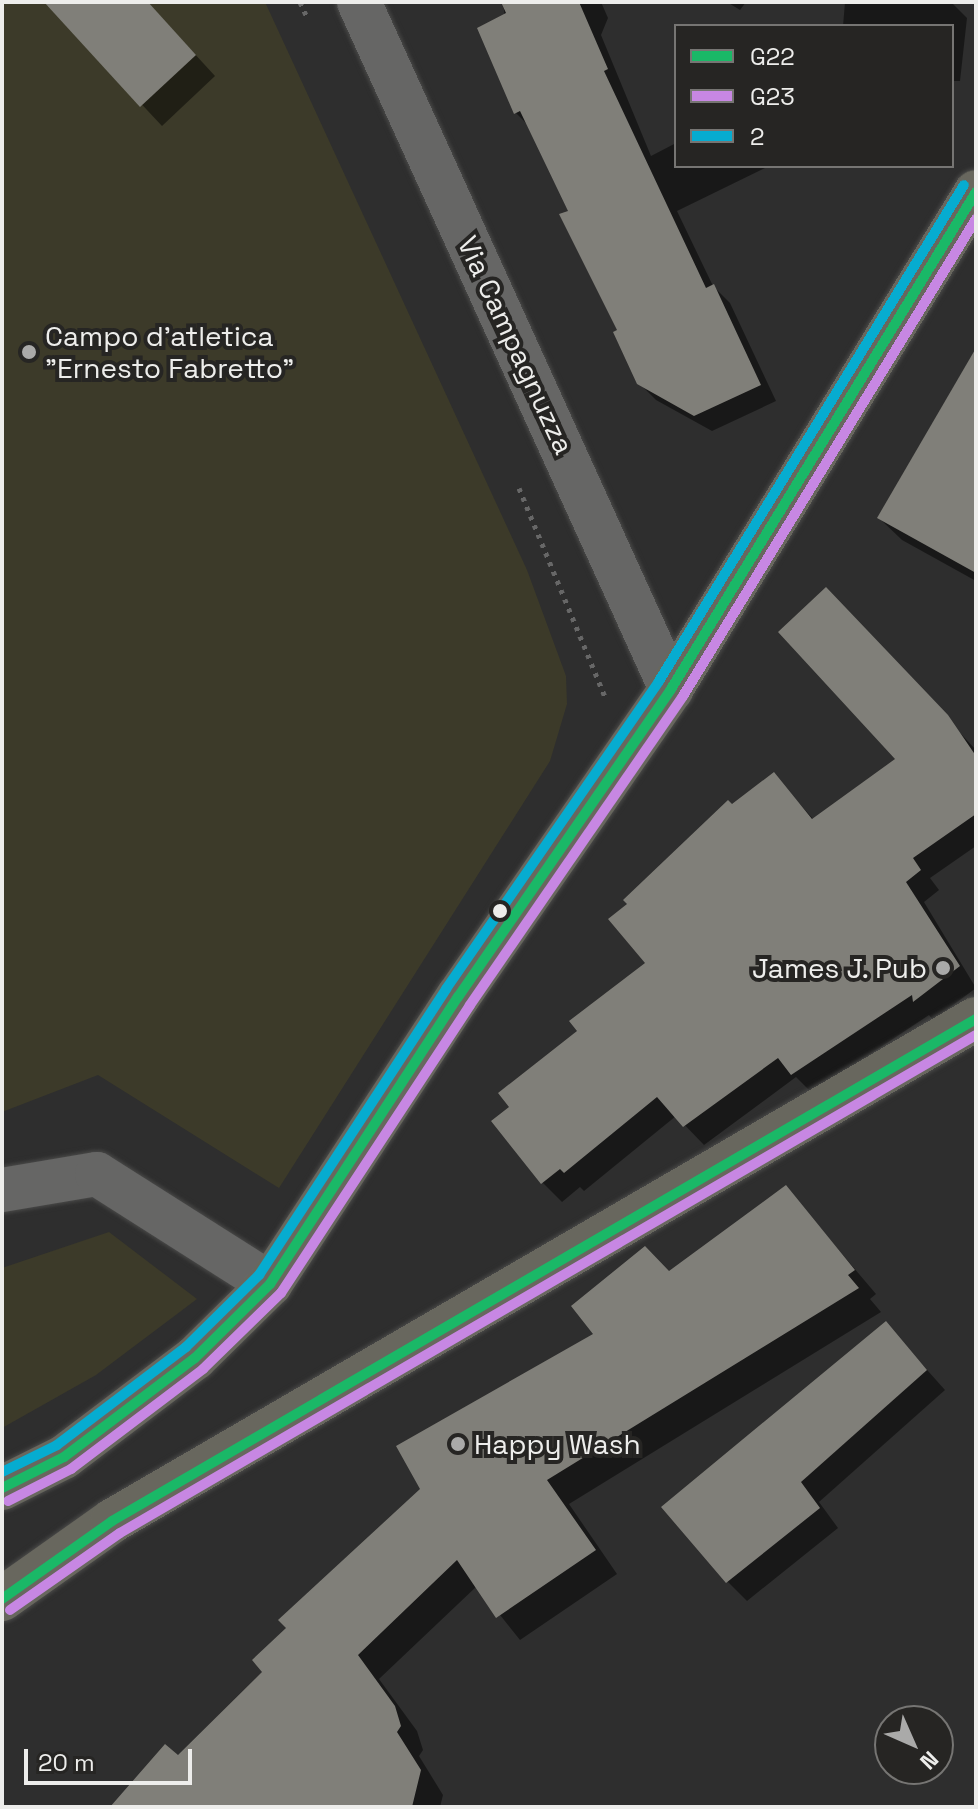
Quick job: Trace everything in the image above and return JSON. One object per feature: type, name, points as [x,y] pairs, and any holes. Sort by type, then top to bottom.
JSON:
[{"type":"main road","points":[[2,1488],[64,1457],[195,1358],[270,1284],[458,997],[671,689],[976,192]]},
{"type":"main road","points":[[2,1599],[112,1521],[976,1019]]},
{"type":"street","name":"Via Campagnuzza","points":[[359,2],[671,689]]},
{"type":"street","points":[[2,1190],[97,1174],[270,1284]]},
{"type":"shaded area","points":[[2,2],[265,2],[527,570],[566,676],[567,704],[550,761],[279,1188],[98,1075],[2,1112]]},
{"type":"shaded area","points":[[109,1232],[197,1299],[96,1375],[2,1428],[2,1268]]},
{"type":"building","points":[[44,2],[148,2],[196,55],[140,107]]},
{"type":"building","points":[[501,2],[579,2],[608,69],[604,71],[706,288],[714,284],[761,385],[694,416],[637,384],[613,332],[617,330],[559,214],[568,211],[520,111],[514,114],[477,28],[506,13]]},
{"type":"building","points":[[976,348],[976,573],[877,518]]},
{"type":"building","points":[[826,587],[948,715],[976,756],[976,814],[913,858],[921,870],[906,882],[960,966],[913,1002],[912,995],[791,1075],[778,1058],[683,1127],[657,1097],[564,1173],[560,1169],[541,1184],[491,1121],[509,1107],[498,1093],[577,1031],[569,1021],[645,963],[608,919],[627,904],[623,900],[728,800],[732,804],[774,772],[812,819],[895,759],[778,632]]},
{"type":"building","points":[[786,1185],[855,1270],[848,1275],[859,1288],[547,1480],[596,1550],[496,1618],[457,1560],[358,1655],[395,1706],[401,1726],[397,1732],[421,1770],[412,1807],[110,1807],[165,1744],[178,1755],[262,1672],[252,1660],[286,1628],[278,1620],[420,1489],[396,1446],[593,1334],[571,1306],[645,1246],[669,1271]]},
{"type":"building","points":[[886,1321],[927,1370],[801,1482],[820,1508],[726,1583],[661,1507]]},
{"type":"transit line","name":"2","points":[[2,1472],[57,1445],[186,1347],[259,1275],[446,989],[659,681],[964,185]]},
{"type":"transit line","name":"G22","points":[[2,1488],[64,1457],[195,1358],[270,1284],[458,997],[671,689],[976,192]]},
{"type":"transit line","name":"G23","points":[[8,1501],[71,1469],[203,1369],[281,1293],[470,1005],[683,696],[976,219]]},
{"type":"transit line","name":"G22","points":[[2,1599],[112,1521],[976,1019]]},
{"type":"transit line","name":"G23","points":[[10,1610],[120,1533],[976,1035]]},
{"type":"place","name":"Campo d'atletica \"Ernesto Fabretto\"","points":[[29,352]]},
{"type":"place","name":"James J. Pub","points":[[943,968]]},
{"type":"place","name":"Happy Wash","points":[[458,1444]]}]
